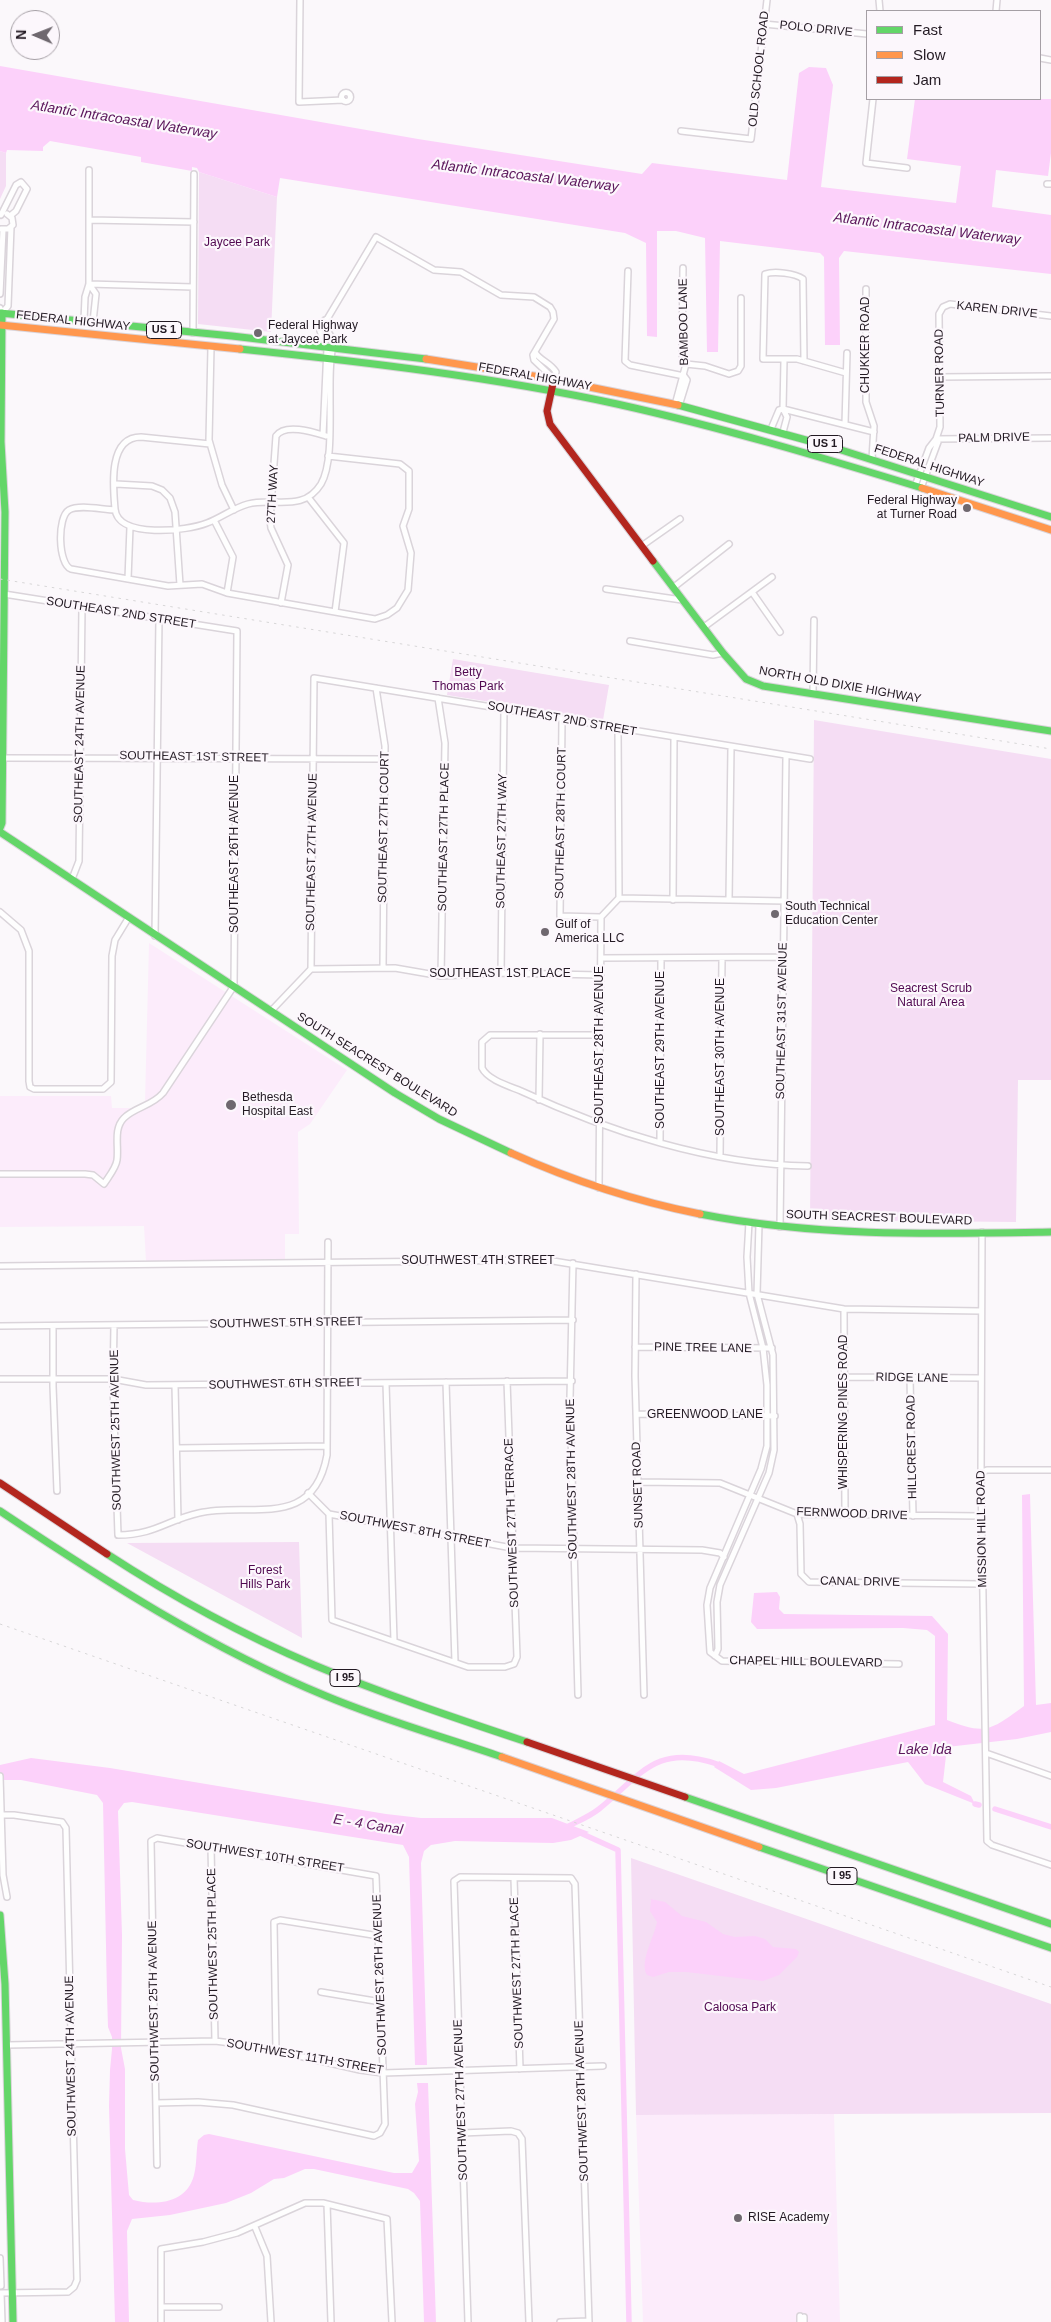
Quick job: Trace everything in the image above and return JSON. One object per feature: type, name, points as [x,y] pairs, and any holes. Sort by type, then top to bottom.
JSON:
[{"type":"main road","name":"FEDERAL HIGHWAY","points":[[1,311],[413,357],[554,379],[677,405],[783,432],[1051,517]]},
{"type":"main road","points":[[0,830],[2,823],[2,619],[4,594],[1,311]]},
{"type":"main road","points":[[75,333],[89,327],[93,322]]},
{"type":"main road","name":"FEDERAL HIGHWAY","points":[[1,325],[404,368],[552,391],[658,413],[794,448],[1051,530]]},
{"type":"main road","points":[[155,341],[167,338],[201,341],[212,335]]},
{"type":"main road","points":[[211,347],[223,340],[256,343],[264,340]]},
{"type":"main road","name":"NORTH OLD DIXIE HIGHWAY","points":[[554,379],[547,411],[550,424],[723,653],[739,673],[749,681],[763,686],[1051,731]]},
{"type":"main road","points":[[658,413],[672,412],[677,405]]},
{"type":"main road","points":[[683,419],[694,413],[705,412]]},
{"type":"main road","name":"SOUTH SEACREST BOULEVARD","points":[[0,830],[155,936],[395,1093],[458,1129],[517,1158],[599,1188],[675,1209],[780,1227],[869,1231],[1051,1232]]},
{"type":"main road","name":"I 95","points":[[0,1484],[145,1579],[218,1620],[284,1653],[379,1691],[1051,1924]]},
{"type":"main road","name":"I 95","points":[[0,1511],[145,1605],[218,1646],[277,1675],[363,1710],[1051,1948]]},
{"type":"main road","points":[[0,1916],[7,2045],[13,2322]]},
{"type":"street","points":[[300,0],[299,102],[343,100]]},
{"type":"street","name":"OLD SCHOOL ROAD","points":[[681,131],[752,139],[767,0]]},
{"type":"street","name":"POLO DRIVE","points":[[764,24],[866,34]]},
{"type":"street","points":[[873,100],[866,163],[907,168]]},
{"type":"street","points":[[84,321],[85,297],[89,284],[90,170]]},
{"type":"street","points":[[193,333],[194,174]]},
{"type":"street","points":[[21,182],[27,189],[16,211],[10,216],[1,215],[16,185],[21,182]]},
{"type":"street","points":[[1,311],[8,306],[10,285],[11,227],[13,220],[10,216]]},
{"type":"street","points":[[89,220],[194,222]]},
{"type":"street","points":[[0,294],[1,229],[11,227]]},
{"type":"street","points":[[330,348],[320,331],[376,237],[434,270],[461,272],[501,295],[534,298],[550,307],[554,319],[535,352],[537,356],[553,367],[556,372],[554,379]]},
{"type":"street","name":"BAMBOO LANE","points":[[677,405],[685,389],[686,380],[684,376],[686,364],[682,354],[683,268]]},
{"type":"street","points":[[628,271],[625,361],[630,364],[684,376]]},
{"type":"street","points":[[804,361],[805,283],[799,276],[770,272],[765,274],[763,279],[763,359],[804,361],[846,373]]},
{"type":"street","points":[[89,284],[193,287]]},
{"type":"street","points":[[89,284],[96,294],[93,322]]},
{"type":"street","name":"CHUKKER ROAD","points":[[866,289],[866,402],[874,432],[872,459]]},
{"type":"street","points":[[686,364],[706,366],[729,374],[738,371],[741,366],[741,298]]},
{"type":"street","name":"KAREN DRIVE","points":[[943,307],[950,304],[1051,316]]},
{"type":"street","name":"TURNER ROAD","points":[[918,487],[938,442],[936,439],[940,427],[939,314],[943,307]]},
{"type":"street","points":[[210,444],[141,437],[130,439],[120,447],[117,454],[116,510],[120,522],[130,527],[175,530],[192,528],[255,502],[293,503],[308,497],[321,484],[328,456],[326,436],[328,360],[334,338],[326,329],[325,320]]},
{"type":"street","points":[[211,347],[210,444],[222,486],[234,510]]},
{"type":"street","points":[[845,424],[847,352]]},
{"type":"street","points":[[783,432],[787,417],[784,409],[784,360]]},
{"type":"street","points":[[940,377],[1051,376]]},
{"type":"street","points":[[771,429],[775,414],[779,410],[784,409],[874,432]]},
{"type":"street","name":"27TH WAY","points":[[281,603],[288,565],[271,528],[275,439],[278,432],[294,430],[326,436]]},
{"type":"street","name":"PALM DRIVE","points":[[936,439],[1051,438]]},
{"type":"street","points":[[116,510],[77,508],[67,512],[61,521],[62,560],[65,566],[71,569],[128,579],[180,585],[202,584],[227,593],[375,619],[394,611],[405,598],[409,586],[411,554],[403,526],[408,509],[409,471],[400,464],[328,456]]},
{"type":"street","points":[[116,484],[148,485],[162,490],[173,505],[180,585]]},
{"type":"street","points":[[308,497],[344,543],[335,612]]},
{"type":"street","points":[[643,545],[680,519]]},
{"type":"street","points":[[214,520],[234,557],[227,593]]},
{"type":"street","points":[[128,579],[130,527]]},
{"type":"street","points":[[674,587],[729,544]]},
{"type":"street","points":[[704,627],[772,577]]},
{"type":"street","points":[[606,589],[684,601]]},
{"type":"street","points":[[752,592],[780,632]]},
{"type":"street","name":"SOUTHEAST 2ND STREET","points":[[4,594],[237,631]]},
{"type":"street","name":"SOUTHEAST 24TH AVENUE","points":[[72,879],[79,861],[82,607]]},
{"type":"street","points":[[155,936],[160,618]]},
{"type":"street","points":[[813,693],[814,620]]},
{"type":"street","name":"SOUTHEAST 26TH AVENUE","points":[[234,986],[237,631]]},
{"type":"street","points":[[630,641],[713,655],[723,653]]},
{"type":"street","name":"SOUTHEAST 2ND STREET","points":[[314,678],[810,759]]},
{"type":"street","name":"SOUTHEAST 27TH AVENUE","points":[[311,969],[314,678]]},
{"type":"street","name":"SOUTHEAST 27TH COURT","points":[[376,688],[385,759],[383,967]]},
{"type":"street","name":"SOUTHEAST 27TH PLACE","points":[[438,698],[445,743],[441,976]]},
{"type":"street","name":"SOUTHEAST 27TH WAY","points":[[501,973],[504,709]]},
{"type":"street","name":"SOUTHEAST 28TH COURT","points":[[562,719],[560,916],[601,917]]},
{"type":"street","points":[[601,917],[619,898],[618,729]]},
{"type":"street","points":[[673,900],[674,738]]},
{"type":"street","points":[[729,900],[731,747]]},
{"type":"street","name":"SOUTHEAST 1ST STREET","points":[[3,758],[80,756],[385,759]]},
{"type":"street","name":"SOUTHEAST 31ST AVENUE","points":[[780,1227],[786,756]]},
{"type":"street","points":[[619,898],[785,901]]},
{"type":"street","points":[[0,912],[16,924],[25,936],[30,958],[30,1087],[34,1089],[103,1089],[111,1082],[112,956],[115,940],[129,917]]},
{"type":"street","name":"SOUTHEAST 28TH AVENUE","points":[[599,1188],[601,917]]},
{"type":"street","points":[[601,958],[783,958]]},
{"type":"street","name":"SOUTHEAST 29TH AVENUE","points":[[660,1142],[661,958]]},
{"type":"street","name":"SOUTHEAST 30TH AVENUE","points":[[720,1156],[722,958]]},
{"type":"street","name":"SOUTHEAST 1ST PLACE","points":[[311,969],[383,967],[441,976],[501,973],[601,975]]},
{"type":"street","points":[[271,1011],[311,969]]},
{"type":"street","points":[[0,1173],[85,1174],[93,1175],[104,1184],[117,1160],[120,1124],[124,1118],[156,1102],[234,986]]},
{"type":"street","points":[[600,1035],[493,1034],[486,1036],[482,1042],[481,1065],[486,1074],[539,1100],[600,1124],[660,1142],[720,1156],[781,1165],[808,1166]]},
{"type":"street","points":[[539,1100],[540,1034]]},
{"type":"street","name":"CHAPEL HILL BOULEVARD","points":[[749,1222],[749,1293],[764,1348],[767,1446],[762,1468],[710,1588],[708,1605],[710,1652],[722,1661],[899,1664]]},
{"type":"street","name":"CHAPEL HILL BOULEVARD","points":[[715,1656],[718,1649],[717,1598],[729,1561],[773,1461],[775,1416],[772,1348],[757,1294],[759,1224]]},
{"type":"street","name":"MISSION HILL ROAD","points":[[982,1232],[981,1516],[987,1841],[992,1845],[1051,1865]]},
{"type":"street","points":[[175,1385],[178,1520],[207,1511],[274,1510],[290,1505],[308,1493],[322,1472],[327,1446],[328,1242]]},
{"type":"street","name":"SOUTHWEST 4TH STREET","points":[[0,1266],[547,1260],[844,1309],[981,1311]]},
{"type":"street","name":"SOUTHWEST 28TH AVENUE","points":[[573,1263],[572,1381],[578,1695]]},
{"type":"street","name":"SUNSET ROAD","points":[[636,1274],[636,1414],[644,1695]]},
{"type":"street","name":"WHISPERING PINES ROAD","points":[[844,1309],[845,1515]]},
{"type":"street","name":"SOUTHWEST 5TH STREET","points":[[0,1326],[573,1320]]},
{"type":"street","name":"SOUTHWEST 25TH AVENUE","points":[[114,1325],[113,1378],[118,1535],[144,1533],[178,1520]]},
{"type":"street","points":[[53,1326],[57,1491]]},
{"type":"street","name":"PINE TREE LANE","points":[[635,1347],[772,1348]]},
{"type":"street","name":"RIDGE LANE","points":[[843,1377],[980,1378]]},
{"type":"street","name":"SOUTHWEST 6TH STREET","points":[[0,1379],[113,1378],[134,1384],[175,1385],[572,1381]]},
{"type":"street","name":"HILLCREST ROAD","points":[[910,1378],[913,1516]]},
{"type":"street","name":"SOUTHWEST 27TH TERRACE","points":[[455,1662],[468,1667],[505,1668],[514,1664],[517,1657],[507,1381]]},
{"type":"street","points":[[329,1514],[332,1620],[455,1662],[446,1382]]},
{"type":"street","points":[[386,1383],[394,1641]]},
{"type":"street","name":"GREENWOOD LANE","points":[[636,1414],[775,1416]]},
{"type":"street","points":[[177,1448],[327,1446]]},
{"type":"street","points":[[982,1472],[986,1470],[1051,1470]]},
{"type":"street","name":"FERNWOOD DRIVE","points":[[638,1482],[720,1483],[797,1514],[981,1516]]},
{"type":"street","name":"SOUTHWEST 8TH STREET","points":[[308,1493],[329,1514],[512,1548],[705,1550],[723,1556]]},
{"type":"street","name":"CANAL DRIVE","points":[[797,1514],[800,1524],[801,1574],[809,1582],[983,1584]]},
{"type":"street","points":[[723,1556],[729,1561]]},
{"type":"street","points":[[986,1753],[1051,1776]]},
{"type":"street","points":[[0,1776],[3,1875],[7,1897]]},
{"type":"street","name":"SOUTHWEST 24TH AVENUE","points":[[1,1815],[14,1815],[65,1824],[77,2280],[74,2287],[68,2292],[12,2292]]},
{"type":"street","name":"SOUTHWEST 25TH AVENUE","points":[[153,1838],[151,1841],[156,2165]]},
{"type":"street","name":"SOUTHWEST 10TH STREET","points":[[153,1838],[376,1876]]},
{"type":"street","name":"SOUTHWEST 25TH PLACE","points":[[210,1847],[215,2041]]},
{"type":"street","name":"SOUTHWEST 26TH AVENUE","points":[[156,2103],[198,2102],[233,2105],[374,2136],[380,2133],[385,2124],[376,1876]]},
{"type":"street","name":"SOUTHWEST 27TH AVENUE","points":[[468,2322],[454,1881],[456,1878],[514,1878]]},
{"type":"street","name":"SOUTHWEST 28TH AVENUE","points":[[514,1878],[571,1878],[574,1880],[589,2322]]},
{"type":"street","name":"SOUTHWEST 27TH PLACE","points":[[514,1878],[520,2069]]},
{"type":"street","points":[[276,2051],[274,1922],[276,1920],[379,1936]]},
{"type":"street","points":[[321,1992],[381,2002]]},
{"type":"street","name":"SOUTHWEST 11TH STREET","points":[[7,2045],[215,2041],[383,2072],[603,2066]]},
{"type":"street","points":[[462,2132],[511,2131],[518,2133],[522,2139],[529,2322]]},
{"type":"street","points":[[161,2322],[160,2253],[164,2247],[203,2242],[255,2227],[301,2204],[314,2202],[384,2217],[388,2222],[392,2322]]},
{"type":"street","points":[[327,2204],[331,2322]]},
{"type":"street","points":[[255,2227],[267,2256],[270,2322]]},
{"type":"street","points":[[0,2258],[0,2286],[12,2292]]},
{"type":"street","points":[[2,2322],[1,2293],[12,2292]]},
{"type":"street","points":[[161,2307],[220,2307]]},
{"type":"street","points":[[560,2322],[589,2322]]},
{"type":"shaded area","name":"Bethesda Hospital East","points":[[149,943],[347,1070],[310,1124],[298,1132],[299,1234],[285,1234],[285,1261],[146,1261],[144,1226],[0,1227],[0,1096],[111,1096],[112,1108],[131,1108],[145,1102]]},
{"type":"shaded area","name":"RISE Academy","points":[[834,2114],[840,2322],[643,2322],[636,2115]]},
{"type":"green space","points":[[0,151],[6,153],[6,186],[0,199]]},
{"type":"green space","name":"Jaycee Park","points":[[199,172],[277,197],[271,332],[198,324]]},
{"type":"green space","name":"Betty Thomas Park","points":[[453,659],[609,685],[603,720],[447,695]]},
{"type":"green space","name":"Seacrest Scrub Natural Area","points":[[814,720],[1051,759],[1051,1080],[1018,1080],[1016,1222],[810,1220]]},
{"type":"green space","name":"Forest Hills Park","points":[[299,1542],[302,1638],[127,1543]]},
{"type":"green space","name":"Caloosa Park","points":[[631,1858],[1051,2004],[1051,2113],[636,2115]]},
{"type":"water","name":"Atlantic Intracoastal Waterway","points":[[0,66],[418,139],[642,174],[652,163],[787,180],[799,73],[809,67],[826,68],[833,85],[821,187],[956,203],[961,166],[907,159],[915,100],[1051,99],[1051,153],[1048,176],[996,170],[992,207],[1051,215],[1051,274],[844,251],[839,258],[840,345],[825,345],[824,257],[820,253],[720,241],[718,352],[707,352],[705,238],[676,231],[657,231],[657,337],[647,336],[646,243],[625,233],[280,178],[277,197],[199,172],[197,168],[192,167],[192,171],[141,162],[141,157],[50,141],[43,147],[43,151],[7,150],[6,153],[0,151]]},
{"type":"water","name":"Lake Ida","points":[[1030,1494],[1036,1705],[1051,1703],[1051,1732],[1017,1739],[947,1747],[943,1782],[971,1796],[975,1804],[925,1784],[908,1762],[776,1788],[751,1790],[714,1767],[719,1761],[744,1774],[935,1725],[935,1636],[927,1630],[903,1628],[757,1629],[751,1622],[754,1593],[777,1592],[780,1597],[779,1609],[784,1614],[932,1616],[948,1634],[947,1720],[971,1728],[989,1728],[1024,1706],[1022,1495]]},
{"type":"water","points":[[31,1758],[110,1768],[386,1814],[421,1818],[552,1818],[589,1832],[571,1840],[553,1843],[455,1841],[431,1845],[424,1851],[421,1863],[427,2065],[415,2065],[409,1857],[403,1845],[132,1802],[124,1803],[118,1811],[122,1935],[121,2048],[125,2069],[125,2149],[129,2195],[133,2200],[152,2203],[170,2200],[185,2192],[196,2167],[198,2140],[204,2135],[209,2134],[394,2173],[412,2173],[419,2161],[415,2104],[418,2092],[417,2083],[428,2083],[436,2322],[424,2322],[420,2201],[414,2193],[408,2189],[314,2169],[305,2169],[284,2178],[274,2179],[251,2193],[226,2203],[170,2215],[132,2219],[127,2231],[129,2322],[115,2322],[109,2106],[112,2037],[108,2027],[103,1803],[97,1795],[21,1780],[0,1780],[0,1765]]},
{"type":"water","points":[[651,1899],[665,1902],[682,1916],[706,1922],[723,1934],[735,1937],[755,1936],[765,1939],[773,1947],[796,1949],[799,1952],[797,1957],[779,1975],[763,1981],[686,1972],[669,1972],[653,1977],[647,1975],[645,1970],[646,1957],[657,1922],[650,1911]]},
{"type":"waterway","name":"E - 4 Canal","points":[[565,1828],[595,1812],[639,1774],[664,1760],[679,1757],[717,1764]]},
{"type":"waterway","points":[[975,1804],[979,1805]]},
{"type":"waterway","points":[[995,1809],[1051,1827]]},
{"type":"waterway","points":[[576,1831],[618,1850],[629,2322]]},
{"type":"railway","points":[[0,579],[1051,749]]},
{"type":"railway","points":[[0,1624],[1051,1987]]},
{"type":"traffic: fast","points":[[0,313],[232,336],[426,359]]},
{"type":"traffic: fast","points":[[0,828],[2,823],[5,512],[1,442],[2,313]]},
{"type":"traffic: fast","points":[[240,349],[429,371],[570,394],[656,413],[732,433],[922,488]]},
{"type":"traffic: fast","points":[[678,405],[835,448],[1051,517]]},
{"type":"traffic: fast","points":[[653,561],[723,653],[746,679],[763,686],[1051,731]]},
{"type":"traffic: fast","points":[[0,832],[395,1093],[439,1119],[511,1153]]},
{"type":"traffic: fast","points":[[700,1214],[787,1227],[831,1230],[919,1233],[1051,1232]]},
{"type":"traffic: fast","points":[[0,1511],[118,1588],[240,1657],[348,1705],[502,1757]]},
{"type":"traffic: fast","points":[[107,1554],[157,1585],[260,1641],[340,1676],[527,1742]]},
{"type":"traffic: fast","points":[[685,1797],[1051,1924]]},
{"type":"traffic: fast","points":[[759,1847],[1051,1948]]},
{"type":"traffic: fast","points":[[0,1915],[5,1984],[13,2322]]},
{"type":"traffic: slow","points":[[0,325],[240,349]]},
{"type":"traffic: slow","points":[[426,359],[540,377],[678,405]]},
{"type":"traffic: slow","points":[[922,488],[1051,530]]},
{"type":"traffic: slow","points":[[511,1153],[604,1189],[651,1203],[700,1214]]},
{"type":"traffic: slow","points":[[502,1757],[759,1847]]},
{"type":"traffic: jam","points":[[554,379],[547,411],[550,424],[653,561]]},
{"type":"traffic: jam","points":[[0,1483],[107,1554]]},
{"type":"traffic: jam","points":[[527,1742],[685,1797]]},
{"type":"place","name":"Federal Highway at Jaycee Park","points":[[258,333]]},
{"type":"place","name":"Federal Highway at Turner Road","points":[[967,508]]},
{"type":"place","name":"South Technical Education Center","points":[[775,914]]},
{"type":"place","name":"Gulf of America LLC","points":[[545,932]]},
{"type":"place","name":"Bethesda Hospital East","points":[[231,1105]]},
{"type":"place","name":"RISE Academy","points":[[738,2218]]}]
